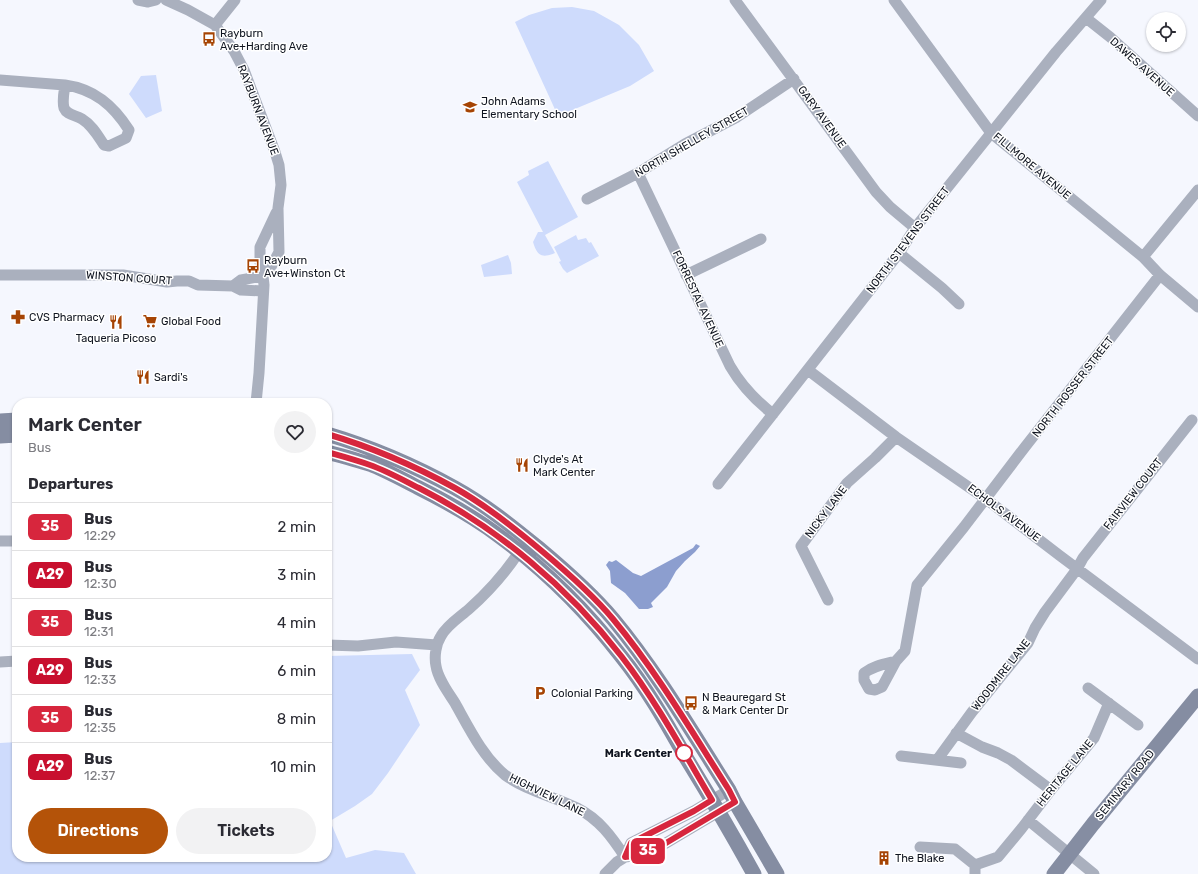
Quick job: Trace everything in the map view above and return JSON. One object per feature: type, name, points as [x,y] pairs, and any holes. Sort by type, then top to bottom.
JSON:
[{"type":"main road","points":[[0,421],[12,420]]},
{"type":"main road","points":[[0,436],[12,435]]},
{"type":"main road","points":[[332,436],[391,458],[431,475],[456,488],[508,524],[556,563],[583,588],[612,618],[629,639],[669,696],[732,796],[777,874]]},
{"type":"main road","points":[[332,453],[371,465],[430,494],[482,524],[519,552],[549,578],[599,629],[622,656],[661,714],[754,874]]},
{"type":"main road","name":"SEMINARY ROAD","points":[[1054,874],[1198,696]]},
{"type":"street","points":[[138,0],[148,2],[156,0]]},
{"type":"street","name":"RAYBURN AVENUE","points":[[166,0],[215,25],[234,51],[244,70],[275,152],[279,165],[281,185],[278,208],[279,252],[271,267],[263,276]]},
{"type":"street","points":[[215,25],[235,0]]},
{"type":"street","name":"GARY AVENUE","points":[[735,0],[876,192],[890,207],[915,228]]},
{"type":"street","name":"FILLMORE AVENUE","points":[[894,0],[991,132],[1143,257],[1160,275],[1198,307]]},
{"type":"street","name":"NORTH STEVENS STREET","points":[[718,484],[899,253],[915,228],[1056,52],[1101,0]]},
{"type":"street","name":"DAWES AVENUE","points":[[1086,18],[1110,37],[1198,116]]},
{"type":"street","points":[[0,80],[65,85],[84,89],[98,96],[117,113],[128,130],[126,138],[109,146],[104,145],[93,128],[82,119],[68,114],[64,108],[63,102],[65,85]]},
{"type":"street","name":"NORTH SHELLEY STREET","points":[[587,199],[638,173],[685,144],[737,117],[794,80]]},
{"type":"street","name":"FORRESTAL AVENUE","points":[[638,173],[730,366],[738,380],[773,414]]},
{"type":"street","points":[[1143,257],[1198,190]]},
{"type":"street","name":"RAYBURN AVENUE","points":[[256,398],[263,291],[260,247],[278,208]]},
{"type":"street","points":[[686,275],[761,239]]},
{"type":"street","points":[[899,253],[959,304]]},
{"type":"street","name":"WINSTON COURT","points":[[0,275],[123,275],[166,282],[189,281],[198,285],[234,286],[242,290],[263,291]]},
{"type":"street","name":"NORTH ROSSER STREET","points":[[896,661],[905,651],[917,585],[986,499],[1160,275]]},
{"type":"street","name":"WINSTON COURT","points":[[234,286],[241,280],[263,276]]},
{"type":"street","name":"ECHOLS AVENUE","points":[[808,370],[896,437],[986,499],[1198,659]]},
{"type":"street","name":"FAIRVIEW COURT","points":[[1077,569],[1083,558],[1192,420]]},
{"type":"street","name":"NICKY LANE","points":[[828,600],[801,546],[847,483],[896,437]]},
{"type":"street","points":[[0,541],[12,541]]},
{"type":"street","name":"HIGHVIEW LANE","points":[[519,552],[505,572],[484,595],[450,625],[441,636],[437,645],[435,656],[436,667],[445,686],[484,751],[498,768],[518,783],[577,808],[596,821],[611,836],[625,857]]},
{"type":"street","name":"WOODMIRE LANE","points":[[937,760],[956,733],[1028,642],[1045,612],[1077,569]]},
{"type":"street","points":[[332,645],[358,646],[396,642],[437,645]]},
{"type":"street","points":[[0,662],[12,662]]},
{"type":"street","points":[[1088,688],[1138,725]]},
{"type":"street","name":"HERITAGE LANE","points":[[920,847],[955,849],[975,870],[998,857],[1094,738],[1109,703]]},
{"type":"street","points":[[956,733],[1011,760],[1051,790]]},
{"type":"street","points":[[901,756],[961,763]]},
{"type":"street","points":[[605,874],[617,862],[625,857],[641,855],[666,843],[715,806],[732,796]]},
{"type":"street","points":[[625,857],[631,843],[694,811],[715,806]]},
{"type":"street","points":[[1028,820],[1094,874]]},
{"type":"shaded area","points":[[572,7],[594,11],[619,25],[639,45],[654,71],[630,86],[558,116],[515,22],[529,15],[552,8]]},
{"type":"shaded area","points":[[156,75],[162,111],[146,118],[129,94],[141,76]]},
{"type":"shaded area","points":[[548,161],[578,217],[545,235],[555,253],[543,256],[538,253],[533,242],[538,232],[543,232],[517,182],[529,175],[528,171]]},
{"type":"shaded area","points":[[576,235],[578,240],[586,238],[589,243],[591,242],[599,256],[567,273],[559,262],[561,261],[554,247]]},
{"type":"shaded area","points":[[508,255],[511,263],[512,274],[484,277],[481,265]]},
{"type":"shaded area","points":[[696,544],[700,546],[676,571],[667,587],[651,603],[653,607],[648,609],[639,609],[625,593],[611,583],[610,571],[606,565],[609,561],[612,562],[616,560],[633,573],[641,576],[693,548]]},
{"type":"shaded area","points":[[412,654],[420,670],[405,690],[420,725],[372,794],[332,820],[332,656]]},
{"type":"shaded area","points":[[12,742],[12,862],[332,862],[332,826],[346,858],[375,850],[404,853],[416,874],[0,874],[0,743]]},
{"type":"bus line","name":"35","points":[[332,436],[404,463],[456,488],[484,506],[556,563],[612,618],[629,639],[669,696],[729,790],[735,802],[697,826],[666,843],[641,855],[625,857],[631,843],[694,811],[712,800],[661,714],[622,656],[599,629],[549,578],[519,552],[482,524],[396,476],[371,465],[332,453]]},
{"type":"place","name":"Rayburn Ave+Harding Ave","points":[[209,39]]},
{"type":"place","name":"John Adams Elementary School","points":[[470,107]]},
{"type":"place","name":"Rayburn Ave+Winston Ct","points":[[253,266]]},
{"type":"place","name":"CVS Pharmacy","points":[[18,317]]},
{"type":"place","name":"Global Food","points":[[150,321]]},
{"type":"place","name":"Taqueria Picoso","points":[[116,322]]},
{"type":"place","name":"Sardi's","points":[[143,377]]},
{"type":"place","name":"Clyde's At Mark Center","points":[[522,465]]},
{"type":"place","name":"Colonial Parking","points":[[540,693]]},
{"type":"place","name":"N Beauregard St & Mark Center Dr","points":[[691,703]]},
{"type":"place","name":"Mark Center","points":[[684,753]]},
{"type":"place","name":"The Blake","points":[[884,858]]}]
